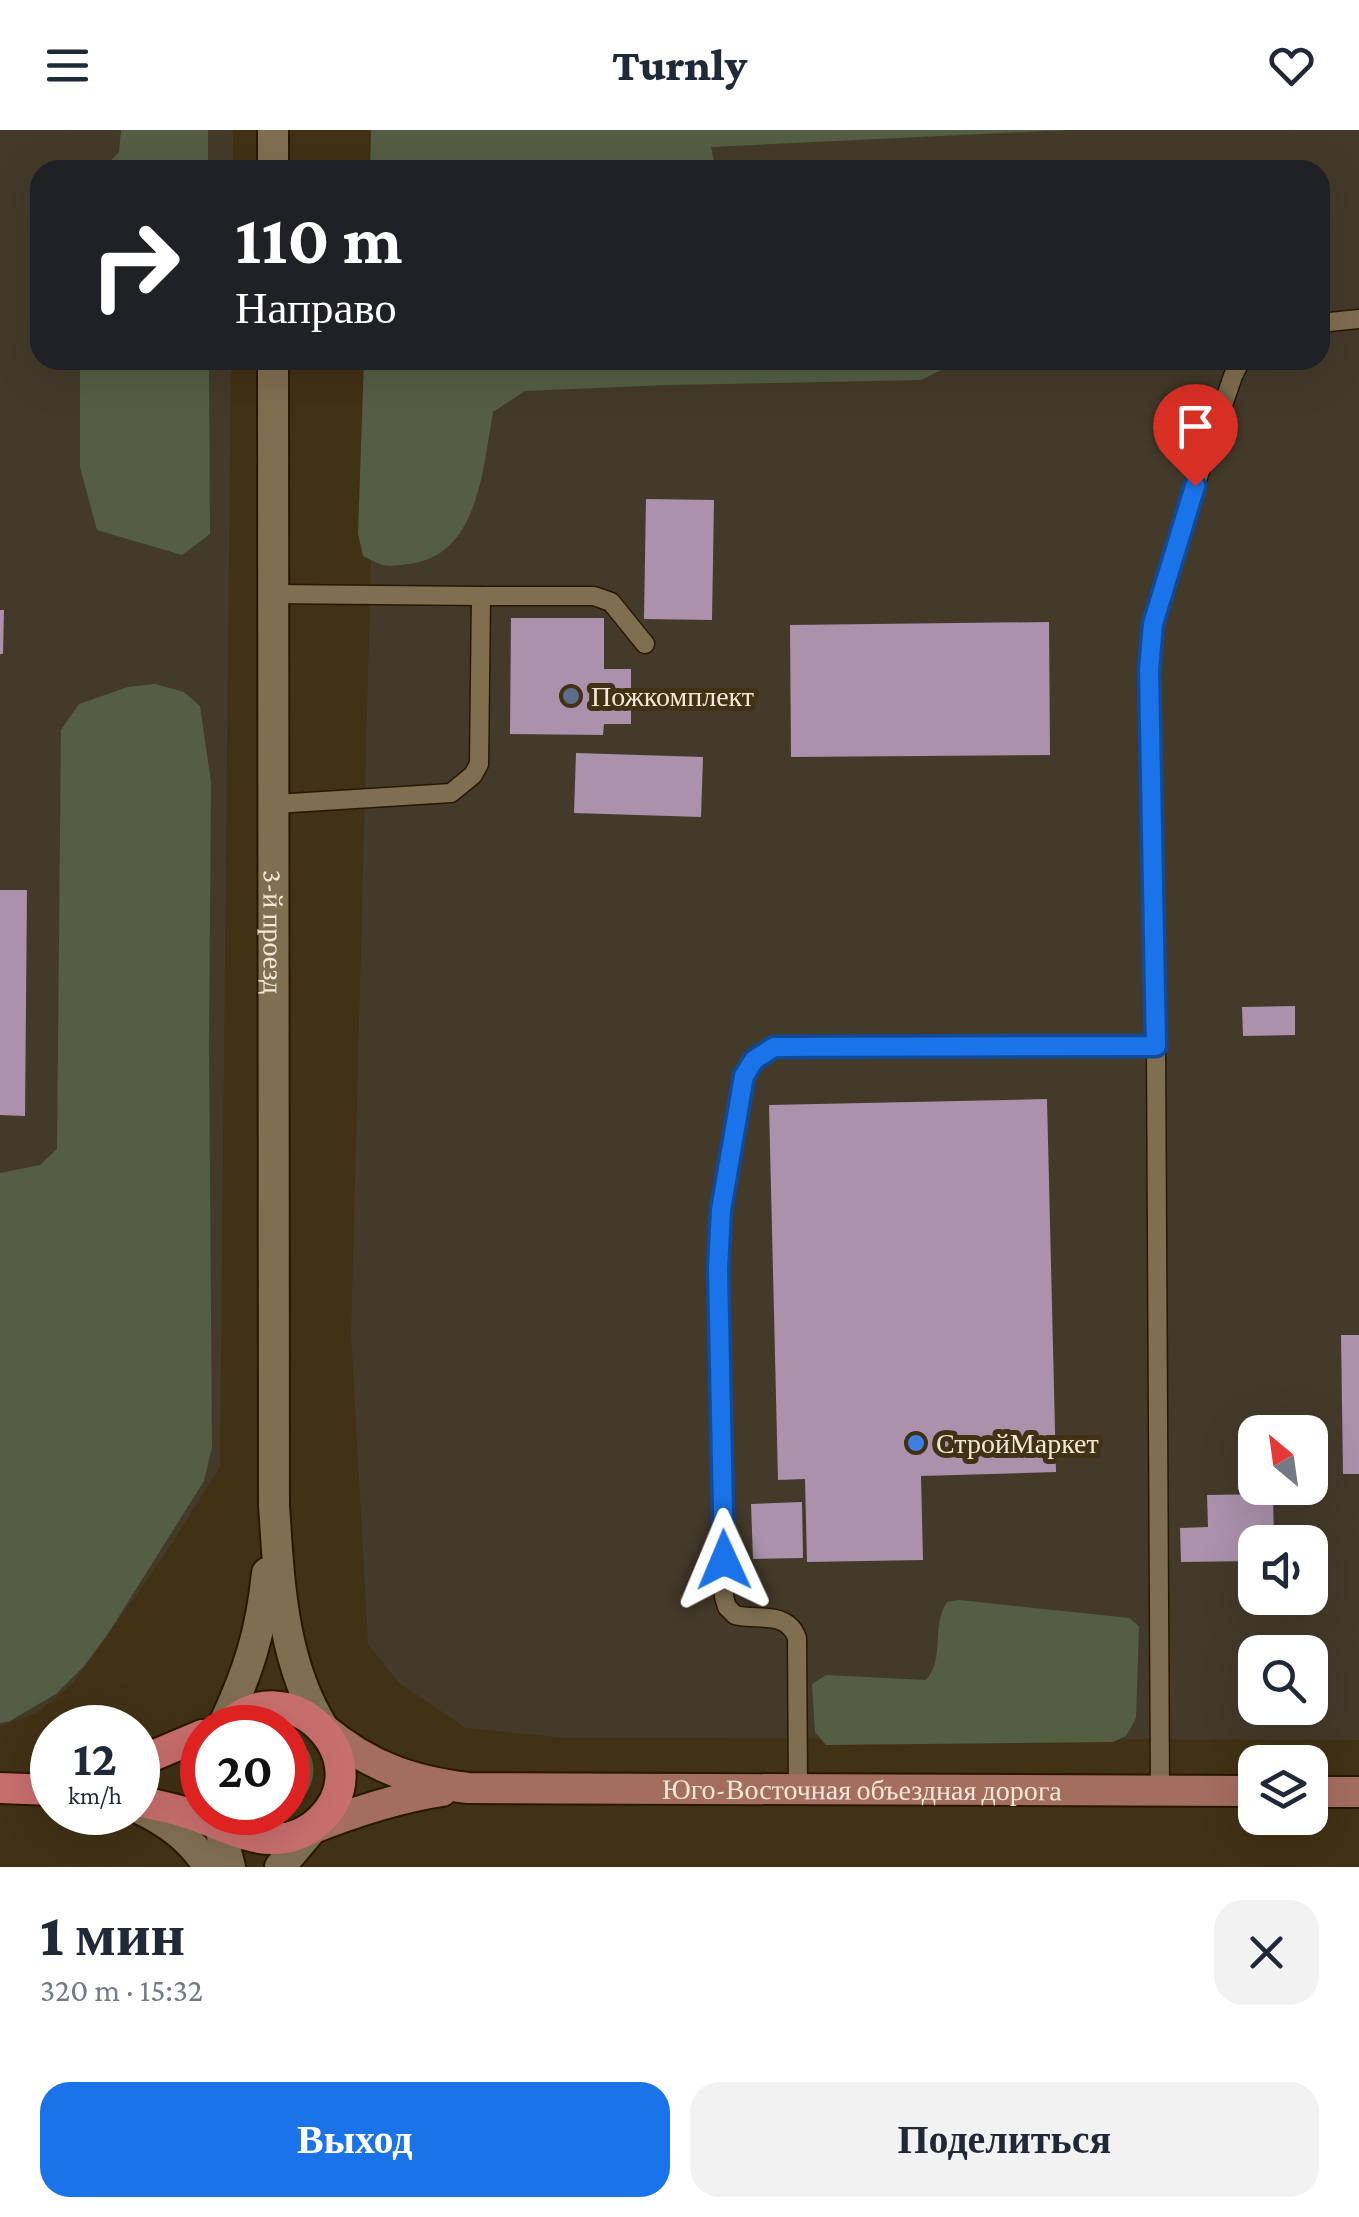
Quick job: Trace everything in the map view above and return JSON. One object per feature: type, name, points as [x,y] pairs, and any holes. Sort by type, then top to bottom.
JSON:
[{"type":"main road","points":[[310,1718],[351,1750],[388,1770],[432,1784],[468,1788]]},
{"type":"main road","points":[[312,1827],[333,1802],[340,1777],[336,1752],[324,1729]]},
{"type":"main road","points":[[160,1754],[180,1745]]},
{"type":"main road","name":"Юго-Восточная объездная дорога","points":[[468,1788],[1238,1791]]},
{"type":"main road","points":[[312,1827],[399,1799],[468,1788]]},
{"type":"main road","points":[[1328,1792],[1359,1792]]},
{"type":"main road","points":[[260,1835],[269,1839],[296,1835]]},
{"type":"street","points":[[273,130],[273,160]]},
{"type":"street","name":"3-й проезд","points":[[273,370],[274,1505]]},
{"type":"street","points":[[231,1705],[246,1675],[262,1612],[274,1505]]},
{"type":"street","points":[[274,1505],[288,1638],[302,1686],[324,1729]]},
{"type":"street","points":[[168,1751],[218,1708],[239,1673],[262,1612]]},
{"type":"street","points":[[160,1818],[185,1836],[208,1867]]},
{"type":"street","points":[[280,1867],[312,1827]]},
{"type":"street","points":[[227,1835],[230,1867]]},
{"type":"lane","points":[[1330,321],[1359,318]]},
{"type":"lane","points":[[1160,1791],[1156,1046],[1149,670],[1153,624],[1236,370]]},
{"type":"lane","points":[[273,594],[594,596],[611,602],[644,644]]},
{"type":"lane","points":[[275,804],[451,792],[473,775],[479,764],[481,596]]},
{"type":"lane","points":[[798,1790],[794,1630],[786,1621],[774,1618],[735,1616],[724,1597],[718,1269],[721,1210],[744,1076],[754,1060],[774,1047],[1156,1046]]},
{"type":"shaded area","points":[[0,130],[233,130],[233,160],[30,160],[30,370],[231,370],[220,1467],[161,1560],[73,1684],[46,1705],[30,1705],[30,1716],[0,1726]]},
{"type":"shaded area","points":[[382,130],[1359,130],[1359,1740],[565,1738],[466,1728],[399,1683],[368,1644],[351,1334],[376,370],[1330,370],[1330,160],[381,160]]},
{"type":"green space","points":[[121,130],[208,130],[208,160],[111,160],[119,152]]},
{"type":"green space","points":[[371,130],[1067,130],[711,147],[714,160],[370,160]]},
{"type":"green space","points":[[80,370],[209,370],[210,534],[182,555],[97,530],[80,467]]},
{"type":"green space","points":[[364,370],[941,370],[921,380],[525,391],[493,412],[473,506],[450,545],[432,558],[389,566],[363,556],[358,534]]},
{"type":"green space","points":[[155,684],[184,692],[200,706],[211,782],[212,1447],[204,1481],[84,1666],[56,1694],[0,1723],[0,1173],[40,1165],[57,1149],[61,730],[79,704],[128,687]]},
{"type":"green space","points":[[959,1600],[1129,1618],[1139,1626],[1136,1718],[1126,1736],[1113,1742],[826,1745],[815,1732],[812,1684],[826,1675],[926,1680],[935,1662],[942,1612],[947,1602]]},
{"type":"green space","points":[[310,1756],[314,1771],[310,1786]]},
{"type":"building","points":[[646,499],[714,500],[712,620],[644,619]]},
{"type":"building","points":[[0,610],[4,610],[3,654],[0,654]]},
{"type":"building","name":"Пожкомплект","points":[[511,618],[604,618],[604,669],[631,669],[631,724],[604,724],[603,735],[510,734]]},
{"type":"building","points":[[1049,622],[1050,755],[791,757],[790,625]]},
{"type":"building","points":[[576,753],[703,757],[701,817],[574,813]]},
{"type":"building","points":[[0,890],[27,890],[25,1116],[0,1115]]},
{"type":"building","points":[[1295,1006],[1295,1035],[1243,1036],[1242,1007]]},
{"type":"building","points":[[1047,1099],[1056,1472],[921,1476],[923,1560],[807,1562],[805,1479],[778,1480],[769,1105]]},
{"type":"building","points":[[1341,1335],[1359,1335],[1359,1474],[1343,1474]]},
{"type":"building","points":[[1207,1495],[1238,1495],[1238,1505],[1273,1505],[1274,1525],[1238,1525],[1238,1561],[1181,1562],[1180,1528],[1208,1527]]},
{"type":"building","points":[[802,1502],[803,1558],[753,1559],[751,1504]]},
{"type":"place","name":"Пожкомплект","points":[[571,696]]},
{"type":"place","name":"СтройМаркет","points":[[916,1443]]},
{"type":"route","points":[[724,1560],[718,1269],[721,1210],[744,1076],[754,1060],[774,1047],[1156,1046],[1149,670],[1153,624],[1195,486]]}]
